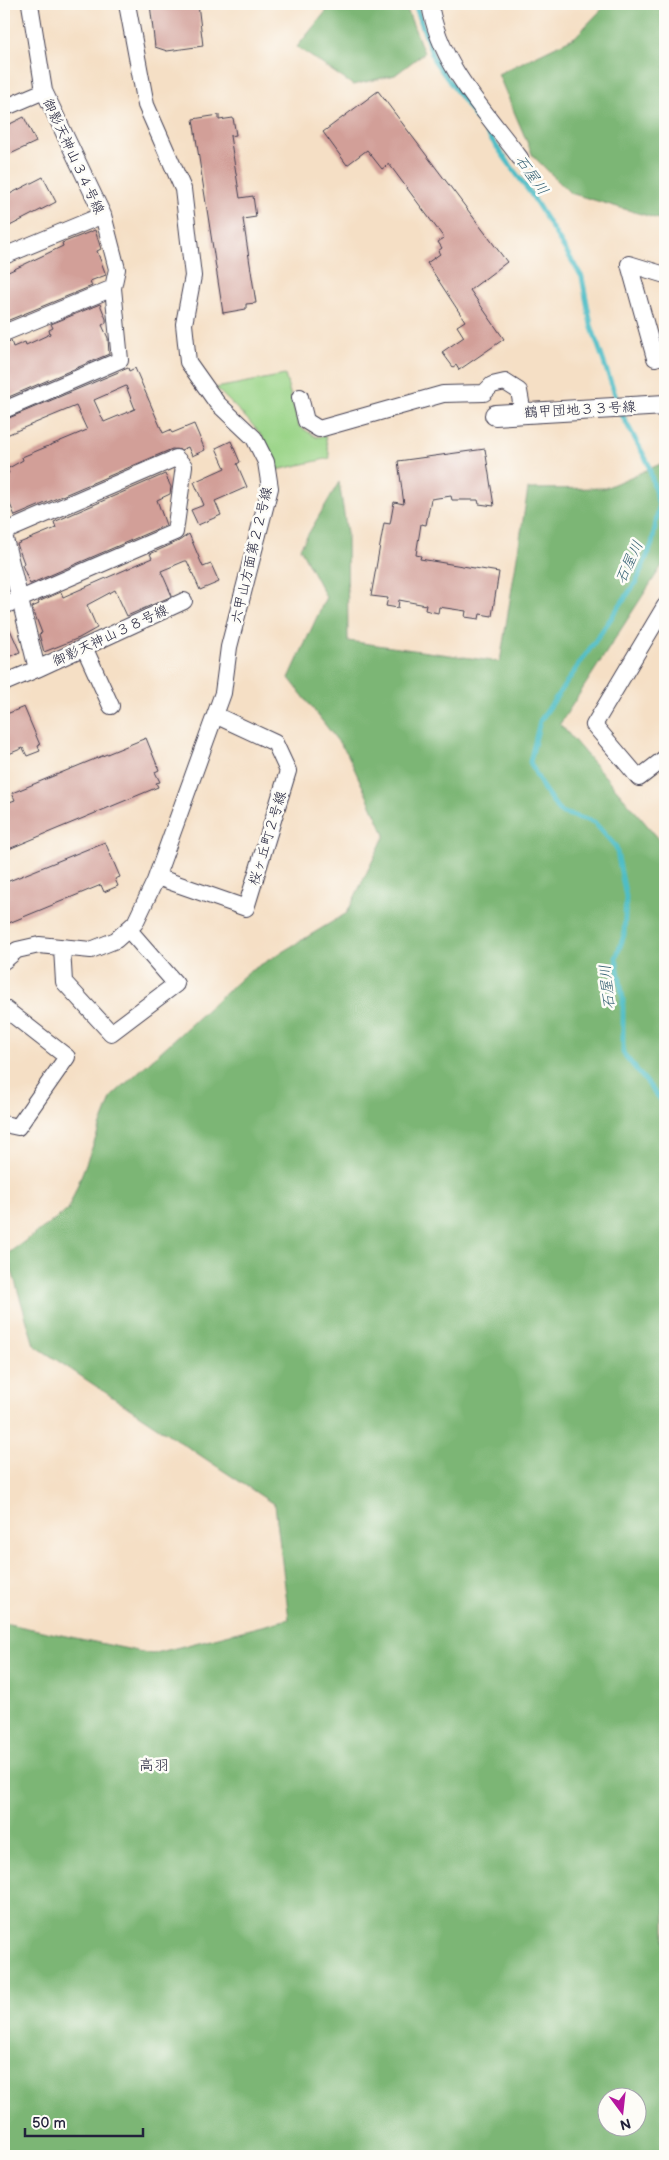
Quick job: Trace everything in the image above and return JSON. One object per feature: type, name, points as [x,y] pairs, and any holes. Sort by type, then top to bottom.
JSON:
[{"type":"street","name":"御影天神山３４号線","points":[[4,410],[120,360],[113,288],[117,269],[103,215],[44,91],[30,4]]},
{"type":"street","name":"六甲山方面第２２号線","points":[[4,961],[16,950],[39,945],[91,950],[116,940],[135,923],[157,877],[223,693],[229,647],[270,488],[266,462],[254,438],[217,403],[188,362],[184,324],[193,276],[183,189],[146,105],[127,4]]},
{"type":"street","points":[[430,4],[441,45],[450,64],[520,158]]},
{"type":"street","points":[[4,108],[44,91]]},
{"type":"street","points":[[4,256],[103,215]]},
{"type":"street","points":[[665,275],[629,264],[656,358],[665,355]]},
{"type":"street","points":[[4,333],[113,288]]},
{"type":"street","points":[[300,397],[306,421],[319,429],[443,394],[484,393],[492,385],[505,382],[519,391],[524,413]]},
{"type":"street","name":"鶴甲団地３３号線","points":[[495,414],[665,404]]},
{"type":"street","points":[[11,603],[175,532],[184,466],[176,458],[4,534],[11,603],[37,668]]},
{"type":"street","name":"御影天神山３８号線","points":[[4,682],[184,602]]},
{"type":"street","points":[[665,606],[594,725],[639,778],[665,758]]},
{"type":"street","points":[[84,647],[111,706]]},
{"type":"street","name":"桜ヶ丘町２号線","points":[[157,877],[246,908],[288,771],[275,743],[215,715]]},
{"type":"street","points":[[62,948],[64,982],[111,1033],[176,984],[128,929]]},
{"type":"street","points":[[4,1008],[67,1057],[18,1127],[4,1124]]},
{"type":"green space","points":[[332,4],[405,4],[424,53],[395,75],[353,85],[297,47]]},
{"type":"green space","points":[[607,4],[665,4],[665,221],[570,193],[533,156],[498,74],[575,37]]},
{"type":"green space","points":[[285,375],[299,426],[316,437],[325,436],[330,458],[277,470],[274,458],[261,435],[216,388]]},
{"type":"green space","points":[[665,462],[665,561],[560,724],[665,846],[665,2156],[4,2156],[4,1623],[152,1654],[289,1619],[275,1505],[34,1345],[7,1254],[68,1210],[112,1096],[247,973],[347,913],[385,835],[347,753],[289,678],[326,597],[300,548],[339,482],[347,533],[348,641],[500,662],[528,489],[605,488]]},
{"type":"building","points":[[150,4],[198,4],[203,46],[167,51],[155,47]]},
{"type":"building","points":[[378,91],[507,262],[470,290],[504,339],[459,370],[456,365],[453,367],[442,352],[464,337],[457,326],[465,321],[427,263],[440,254],[438,251],[442,248],[438,242],[444,238],[389,164],[382,169],[367,150],[347,165],[323,132]]},
{"type":"building","points":[[219,115],[219,120],[233,118],[236,135],[230,136],[240,198],[253,196],[256,217],[243,219],[256,303],[246,304],[246,309],[223,313],[193,119]]},
{"type":"building","points":[[24,117],[36,142],[4,157],[4,127]]},
{"type":"building","points":[[43,177],[56,202],[4,229],[4,197]]},
{"type":"building","points":[[95,230],[101,249],[97,251],[106,275],[90,281],[92,286],[4,322],[4,274],[63,246],[62,243]]},
{"type":"building","points":[[100,304],[106,319],[106,323],[102,325],[108,338],[109,354],[4,399],[4,343],[11,341],[13,347],[25,342],[26,345],[50,334],[49,330],[53,328],[51,324]]},
{"type":"building","points":[[128,368],[129,371],[135,368],[163,433],[170,430],[172,433],[194,424],[205,450],[192,456],[188,447],[181,450],[172,449],[15,516],[4,490],[4,475],[9,473],[7,469],[23,460],[22,457],[87,430],[76,406],[4,436],[4,420]],"holes":[[[126,386],[135,409],[104,422],[94,400]]]},
{"type":"building","points":[[231,441],[240,462],[237,464],[247,487],[215,501],[221,515],[198,525],[191,510],[204,505],[194,482],[225,468],[216,448]]},
{"type":"building","points":[[485,449],[494,506],[479,504],[478,500],[452,500],[451,496],[431,499],[426,525],[421,524],[416,555],[421,556],[420,559],[499,572],[492,616],[480,614],[479,619],[465,617],[466,611],[439,607],[438,613],[425,610],[426,605],[399,600],[398,608],[386,606],[388,598],[371,596],[384,523],[390,524],[394,502],[404,504],[398,461]]},
{"type":"building","points":[[165,474],[171,487],[170,494],[157,500],[166,525],[30,584],[22,565],[24,563],[17,544],[56,528],[54,522]]},
{"type":"building","points":[[189,534],[203,567],[211,564],[219,582],[200,590],[187,561],[185,561],[161,571],[172,596],[127,616],[115,590],[87,605],[97,628],[79,638],[44,652],[39,634],[42,633],[32,607],[39,604],[38,602],[61,592],[63,597],[152,558],[150,554],[179,541]]},
{"type":"building","points":[[4,616],[20,652],[4,659]]},
{"type":"building","points":[[24,707],[40,745],[38,746],[40,751],[27,756],[23,748],[4,756],[4,715]]},
{"type":"building","points":[[146,738],[159,770],[155,772],[160,782],[156,783],[158,787],[4,851],[4,804],[15,800],[12,793]]},
{"type":"building","points":[[105,842],[120,877],[115,879],[118,886],[104,892],[101,885],[4,925],[4,883]]},
{"type":"waterway","name":"石屋川","points":[[415,4],[434,60],[531,194],[582,277],[591,325],[618,403]]},
{"type":"waterway","name":"石屋川","points":[[620,411],[648,463],[659,506],[652,544],[636,582],[540,721],[530,762],[543,788],[560,812],[594,822],[616,847],[626,897],[624,935],[616,958],[623,999],[623,1053],[665,1105]]},
{"type":"district","name":"高羽","points":[[154,1765]]}]
